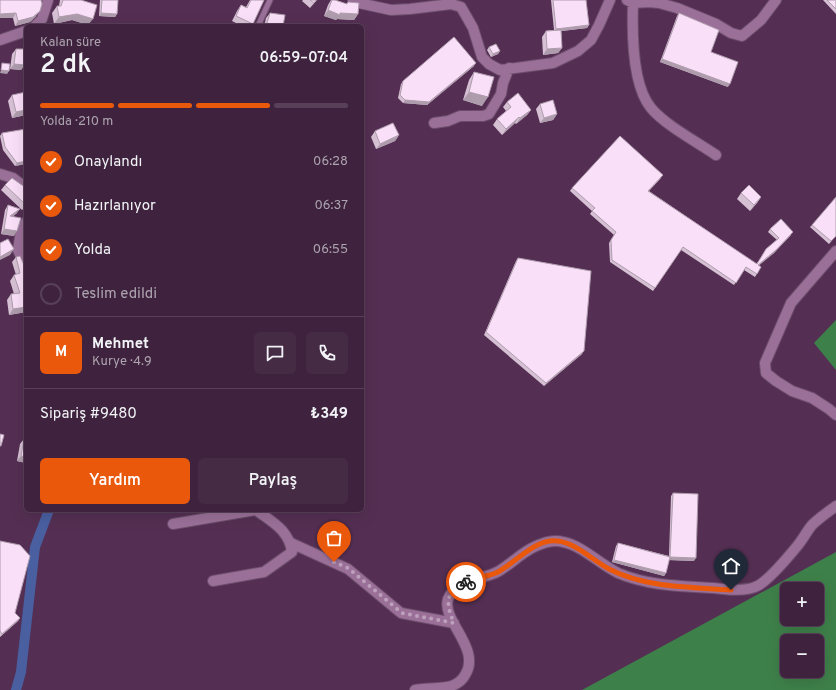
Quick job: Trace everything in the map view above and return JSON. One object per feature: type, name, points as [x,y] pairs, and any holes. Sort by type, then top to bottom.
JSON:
[{"type":"street","points":[[37,24],[42,19],[48,0]]},
{"type":"street","points":[[353,0],[359,3],[391,10],[451,4],[461,7],[473,28],[482,58],[500,70],[553,63],[578,51],[591,40],[610,0]]},
{"type":"street","points":[[716,155],[670,124],[651,109],[645,99],[640,90],[632,34],[630,2],[654,2],[677,8],[716,24],[731,33],[742,36],[761,20],[776,0]]},
{"type":"street","points":[[0,40],[24,32]]},
{"type":"street","points":[[434,123],[448,121],[460,116],[483,116],[489,114],[502,94],[503,83],[509,68]]},
{"type":"street","points":[[0,174],[13,178],[24,186]]},
{"type":"street","points":[[24,226],[21,231],[18,250],[24,264]]},
{"type":"street","points":[[836,251],[791,303],[765,363],[766,373],[776,381],[792,391],[812,398],[836,415]]},
{"type":"street","points":[[415,690],[454,685],[463,678],[468,670],[470,660],[466,648],[448,610],[448,600],[453,591],[462,583],[498,572],[533,548],[548,541],[563,542],[572,545],[619,574],[636,579],[679,586],[731,590],[748,589],[756,587],[779,567],[798,545],[812,525],[836,506]]},
{"type":"street","points":[[173,524],[244,512]]},
{"type":"street","points":[[213,581],[264,572],[292,552],[291,543],[284,532],[259,512]]},
{"type":"street","points":[[291,543],[348,568],[402,613],[454,623]]},
{"type":"lane","points":[[259,24],[270,0]]},
{"type":"green space","points":[[836,320],[836,370],[814,343]]},
{"type":"green space","points":[[836,552],[836,690],[582,690],[780,582],[780,626],[824,626],[824,582],[781,582]]},
{"type":"building","points":[[0,0],[41,0],[42,4],[40,11],[33,17],[18,21],[16,13],[0,14]]},
{"type":"building","points":[[63,0],[81,0],[97,5],[93,19],[77,14],[59,17],[57,6],[61,6]]},
{"type":"building","points":[[102,0],[118,0],[117,14],[101,13]]},
{"type":"building","points":[[251,0],[264,0],[253,24],[236,16],[241,5],[247,8]]},
{"type":"building","points":[[332,0],[347,4],[348,2],[359,3],[358,14],[340,13],[340,15],[328,10]]},
{"type":"building","points":[[553,0],[586,0],[589,25],[556,29]]},
{"type":"building","points":[[827,0],[836,0],[836,9]]},
{"type":"building","points":[[270,13],[285,15],[283,24],[267,24]]},
{"type":"building","points":[[679,13],[719,30],[711,52],[738,62],[730,84],[662,59]]},
{"type":"building","points":[[561,30],[562,48],[547,49],[546,31]]},
{"type":"building","points":[[454,37],[476,63],[429,102],[405,100],[400,95],[403,81]]},
{"type":"building","points":[[496,44],[500,51],[493,54],[489,47]]},
{"type":"building","points":[[16,49],[24,49],[24,65],[14,64]]},
{"type":"building","points":[[2,63],[10,64],[9,71],[1,70]]},
{"type":"building","points":[[474,72],[494,77],[488,97],[469,92]]},
{"type":"building","points":[[24,92],[24,110],[16,112],[12,95]]},
{"type":"building","points":[[518,93],[531,110],[520,118],[519,117],[506,129],[497,119],[511,107],[507,102]]},
{"type":"building","points":[[553,100],[557,114],[544,118],[540,104]]},
{"type":"building","points":[[393,123],[399,135],[380,144],[375,131]]},
{"type":"building","points":[[24,129],[24,161],[17,163],[5,147],[2,133]]},
{"type":"building","points":[[620,136],[663,175],[648,191],[757,264],[766,249],[779,238],[770,229],[781,219],[793,232],[776,250],[758,265],[761,267],[757,274],[746,267],[736,283],[683,247],[655,288],[612,260],[611,240],[616,232],[592,211],[595,208],[572,188]]},
{"type":"building","points":[[12,178],[24,187],[24,203],[5,185]]},
{"type":"building","points":[[749,185],[761,197],[754,205],[741,193]]},
{"type":"building","points":[[836,197],[836,236],[831,241],[812,225]]},
{"type":"building","points":[[8,205],[20,209],[10,216],[21,218],[17,231],[4,229]]},
{"type":"building","points":[[8,239],[14,249],[0,257],[0,243]]},
{"type":"building","points":[[20,256],[24,265],[24,307],[13,309],[11,294],[20,293],[14,275],[20,273],[16,257]]},
{"type":"building","points":[[518,258],[591,271],[584,351],[546,383],[486,332]]},
{"type":"building","points":[[0,434],[4,435],[1,446],[0,446]]},
{"type":"building","points":[[24,439],[24,457],[21,456]]},
{"type":"building","points":[[673,493],[698,494],[696,558],[670,557]]},
{"type":"building","points":[[0,541],[20,545],[30,556],[15,613],[20,618],[2,634],[0,631]]},
{"type":"building","points":[[618,543],[670,557],[666,573],[614,560]]},
{"type":"waterway","points":[[16,690],[21,672],[35,547],[48,512]]},
{"type":"way so far","points":[[334,562],[348,568],[402,613],[454,623],[448,610],[448,600],[453,591],[462,583],[466,582]]},
{"type":"route","points":[[466,582],[498,572],[533,548],[548,541],[563,542],[572,545],[619,574],[636,579],[664,585],[731,590]]}]
